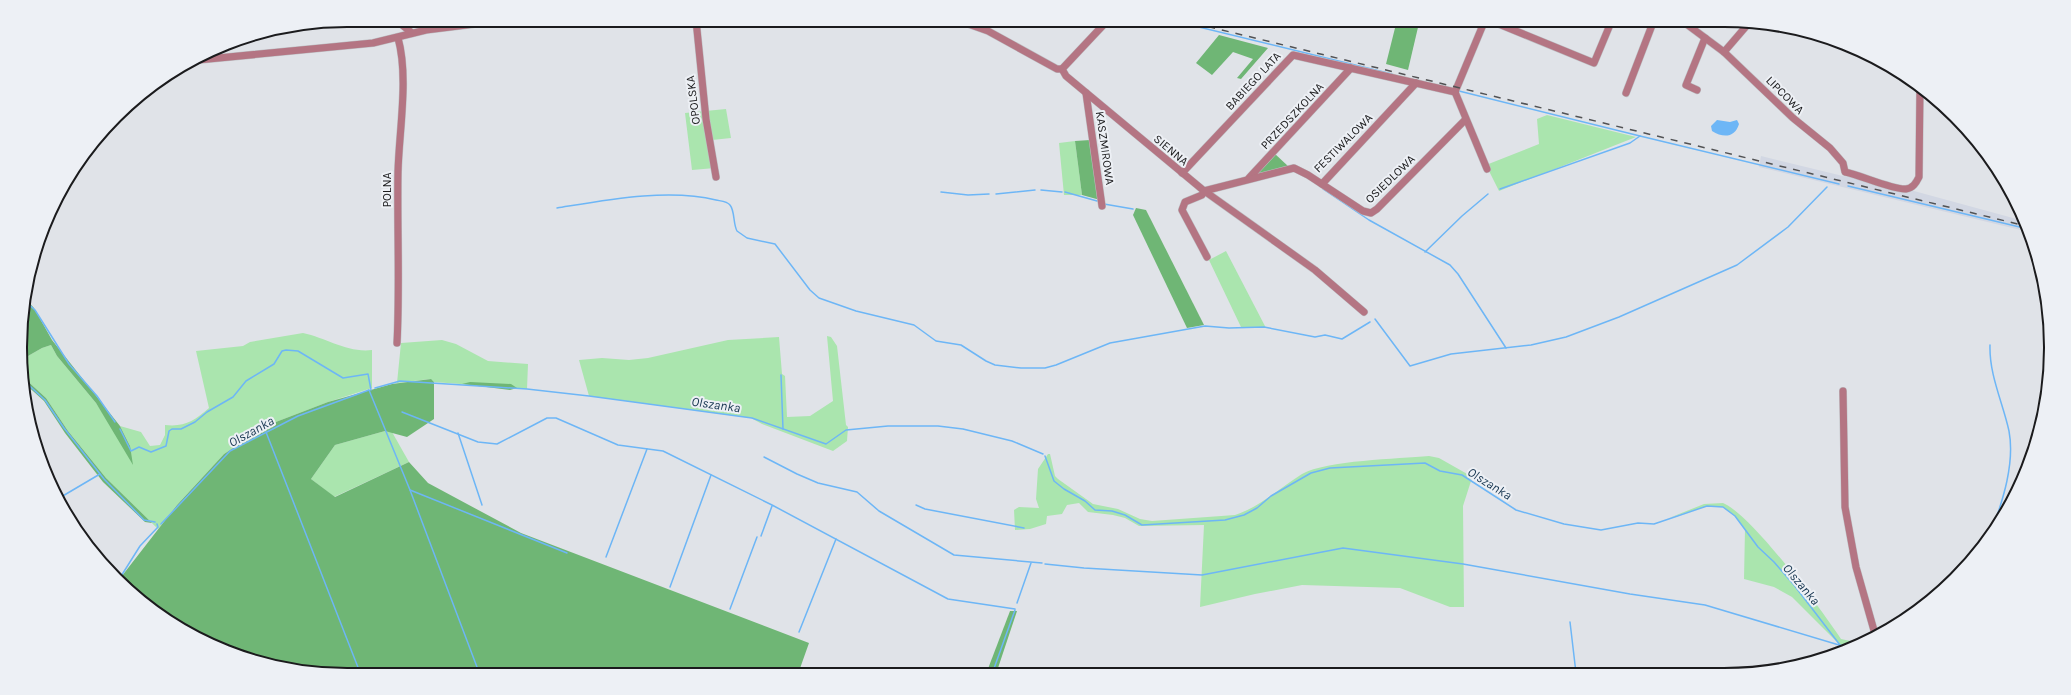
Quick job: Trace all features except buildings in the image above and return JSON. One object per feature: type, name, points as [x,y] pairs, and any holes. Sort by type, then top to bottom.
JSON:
[{"type":"street","points":[[405,27],[412,33]]},
{"type":"street","points":[[208,59],[339,47],[398,38],[412,33],[456,27]]},
{"type":"street","name":"OPOLSKA","points":[[697,27],[706,119],[716,177]]},
{"type":"street","name":"SIENNA","points":[[977,27],[988,31],[1057,69],[1062,69],[1066,76],[1204,191],[1315,270],[1364,312]]},
{"type":"street","points":[[1062,69],[1101,27]]},
{"type":"street","points":[[1482,27],[1455,92],[1487,169]]},
{"type":"street","points":[[1505,27],[1594,63],[1609,27]]},
{"type":"street","points":[[1626,93],[1651,27]]},
{"type":"street","name":"LIPCOWA","points":[[1692,27],[1724,52],[1792,118],[1830,148],[1843,163],[1845,172],[1897,188],[1904,189],[1916,183],[1919,177],[1920,94]]},
{"type":"street","points":[[1724,52],[1745,28]]},
{"type":"street","name":"POLNA","points":[[397,343],[399,290],[398,188],[403,72],[398,38]]},
{"type":"street","points":[[1697,90],[1686,85],[1705,38]]},
{"type":"street","name":"BABIEGO LATA","points":[[1182,173],[1293,55],[1455,92]]},
{"type":"street","name":"PRZEDSZKOLNA","points":[[1248,179],[1351,68]]},
{"type":"street","name":"FESTIWALOWA","points":[[1207,257],[1182,210],[1185,202],[1202,195],[1204,191],[1294,168],[1322,184],[1416,83]]},
{"type":"street","name":"KASZMIROWA","points":[[1086,93],[1102,206]]},
{"type":"street","name":"OSIEDLOWA","points":[[1322,184],[1363,211],[1372,212],[1466,120]]},
{"type":"street","points":[[1844,391],[1845,507],[1856,567],[1874,630]]},
{"type":"shaded area","points":[[1761,156],[1847,177],[1848,173],[2017,219],[2022,230],[1759,167]]},
{"type":"green space","points":[[1395,27],[1418,27],[1408,70],[1386,64]]},
{"type":"green space","points":[[1219,35],[1268,48],[1241,79],[1237,78],[1253,59],[1233,52],[1212,75],[1196,63]]},
{"type":"green space","points":[[726,109],[731,138],[712,140],[715,168],[692,170],[685,113]]},
{"type":"green space","points":[[1547,115],[1636,137],[1499,191],[1486,165],[1539,144],[1537,119]]},
{"type":"green space","points":[[1090,140],[1100,200],[1082,195],[1075,141]]},
{"type":"green space","points":[[1075,141],[1082,195],[1064,195],[1059,143]]},
{"type":"green space","points":[[1274,153],[1289,167],[1259,174],[1258,173]]},
{"type":"green space","points":[[1136,208],[1146,210],[1204,325],[1187,328],[1133,215]]},
{"type":"green space","points":[[1226,251],[1266,328],[1241,327],[1209,260]]},
{"type":"green space","points":[[30,304],[52,340],[120,426],[130,446],[133,465],[96,403],[57,356],[51,345],[27,356]]},
{"type":"green space","points":[[303,333],[354,349],[372,350],[372,388],[328,402],[268,425],[224,454],[177,505],[158,529],[106,478],[68,431],[46,398],[29,383],[27,356],[51,345],[57,356],[96,403],[111,426],[130,446],[120,426],[141,432],[150,446],[160,445],[165,435],[165,425],[184,424],[194,420],[209,408],[196,351],[243,346],[250,342]]},
{"type":"green space","points":[[827,336],[831,337],[837,346],[846,425],[848,427],[847,441],[833,451],[762,424],[751,418],[589,396],[579,360],[602,358],[629,360],[648,358],[728,340],[779,337],[782,374],[785,376],[787,417],[810,416],[833,401]]},
{"type":"green space","points":[[442,340],[456,344],[488,361],[528,364],[527,389],[434,382],[430,379],[397,383],[401,343]]},
{"type":"green space","points":[[431,379],[434,382],[434,419],[407,437],[385,431],[335,445],[311,479],[335,497],[409,462],[428,483],[521,533],[809,643],[800,668],[348,668],[306,665],[285,662],[244,651],[206,635],[169,614],[152,602],[122,575],[177,505],[224,454],[268,425],[328,402],[392,384]]},
{"type":"green space","points":[[470,382],[511,384],[517,388],[510,390],[462,384]]},
{"type":"green space","points":[[29,383],[46,398],[68,431],[106,478],[152,523],[145,522],[103,482],[65,433],[44,401],[30,388]]},
{"type":"green space","points":[[385,431],[392,432],[409,462],[334,497],[311,479],[335,445]]},
{"type":"green space","points":[[1048,454],[1050,454],[1055,476],[1093,504],[1118,509],[1140,519],[1152,521],[1235,515],[1262,502],[1302,474],[1313,469],[1363,461],[1429,456],[1439,458],[1469,475],[1471,481],[1463,506],[1464,607],[1450,607],[1400,588],[1302,585],[1200,607],[1204,525],[1139,526],[1125,518],[1088,512],[1079,503],[1067,505],[1062,514],[1047,516],[1046,524],[1030,529],[1015,530],[1014,510],[1019,507],[1039,508],[1036,499],[1038,469]]},
{"type":"green space","points":[[1723,503],[1736,511],[1768,543],[1803,586],[1841,639],[1852,641],[1840,645],[1792,597],[1774,587],[1744,579],[1745,529],[1735,516],[1723,507],[1707,506],[1669,518],[1704,504]]},
{"type":"green space","points":[[1010,611],[1017,611],[998,668],[988,668]]},
{"type":"water","points":[[1717,120],[1730,122],[1737,120],[1739,124],[1735,132],[1724,136],[1712,131],[1711,126]]},
{"type":"waterway","points":[[1199,27],[1392,74]]},
{"type":"waterway","points":[[1459,91],[1640,136]]},
{"type":"waterway","points":[[1500,189],[1630,143],[1640,136],[1839,184]]},
{"type":"waterway","points":[[1848,186],[2021,227]]},
{"type":"waterway","points":[[1375,319],[1410,366],[1451,354],[1531,345],[1566,337],[1619,317],[1737,265],[1788,227],[1827,187]]},
{"type":"waterway","points":[[1323,189],[1369,220],[1450,265],[1458,274],[1506,348]]},
{"type":"waterway","points":[[996,194],[1035,190]]},
{"type":"waterway","points":[[1041,190],[1062,192]]},
{"type":"waterway","points":[[941,192],[968,195],[989,194]]},
{"type":"waterway","points":[[1065,192],[1097,201]]},
{"type":"waterway","points":[[1425,252],[1462,216],[1488,194]]},
{"type":"waterway","points":[[557,208],[637,196],[658,195],[678,195],[725,202],[732,208],[737,231],[747,238],[775,244],[810,290],[819,298],[856,311],[914,325],[936,341],[961,345],[995,365],[1021,368],[1045,368],[1110,343],[1205,326],[1229,328],[1264,327],[1315,337],[1325,335],[1342,339],[1370,322]]},
{"type":"waterway","points":[[1104,204],[1133,209]]},
{"type":"waterway","points":[[30,306],[35,310],[69,364],[97,396],[115,422]]},
{"type":"waterway","points":[[1990,345],[1990,356],[1994,378],[2009,431],[2010,443],[2007,481],[1997,514]]},
{"type":"waterway","points":[[120,429],[131,451],[139,447],[151,452],[166,446],[169,431],[172,429],[181,429],[195,422],[207,412],[233,397],[246,381],[274,364],[282,351],[286,350],[298,351],[343,378],[368,374],[371,390]]},
{"type":"waterway","points":[[781,375],[783,429]]},
{"type":"waterway","name":"Olszanka","points":[[375,388],[400,381],[527,389],[589,396],[752,418],[826,444],[846,430],[888,426],[938,426],[963,429],[1012,441],[1043,454]]},
{"type":"waterway","points":[[30,386],[45,400],[64,428],[104,479],[144,520],[155,522]]},
{"type":"waterway","points":[[369,390],[410,490],[567,553]]},
{"type":"waterway","name":"Olszanka","points":[[161,524],[230,451],[298,416],[369,390]]},
{"type":"waterway","points":[[402,412],[478,442],[497,444],[547,418],[556,418],[618,445],[663,451],[772,505],[948,599],[1015,609]]},
{"type":"waterway","points":[[266,432],[358,668]]},
{"type":"waterway","points":[[458,433],[482,505]]},
{"type":"waterway","points":[[606,557],[647,449]]},
{"type":"waterway","name":"Olszanka","points":[[1045,456],[1054,481],[1064,489],[1085,501],[1095,510],[1112,511],[1125,515],[1142,525],[1225,520],[1244,515],[1257,508],[1271,496],[1311,473],[1330,468],[1425,463],[1440,471],[1462,475],[1516,510],[1564,524],[1601,530],[1638,523],[1654,524],[1707,506],[1723,507],[1735,516],[1758,547],[1774,562],[1794,585],[1842,646]]},
{"type":"waterway","points":[[764,457],[818,483],[857,492],[879,511],[954,555],[1042,563]]},
{"type":"waterway","points":[[63,496],[100,474]]},
{"type":"waterway","points":[[670,587],[711,475]]},
{"type":"waterway","points":[[410,490],[477,668]]},
{"type":"waterway","points":[[916,505],[925,509],[1024,528]]},
{"type":"waterway","points":[[761,536],[772,506]]},
{"type":"waterway","name":"Olszanka","points":[[122,575],[140,546],[158,527],[157,524]]},
{"type":"waterway","points":[[730,609],[757,537]]},
{"type":"waterway","points":[[799,632],[836,539]]},
{"type":"waterway","points":[[1045,564],[1084,568],[1202,575],[1343,548],[1463,564],[1630,594],[1705,605],[1839,645]]},
{"type":"waterway","points":[[1017,603],[1031,563]]},
{"type":"waterway","points":[[994,668],[1015,610]]},
{"type":"waterway","points":[[1570,622],[1575,668]]},
{"type":"railway","points":[[1210,27],[2020,224]]}]
